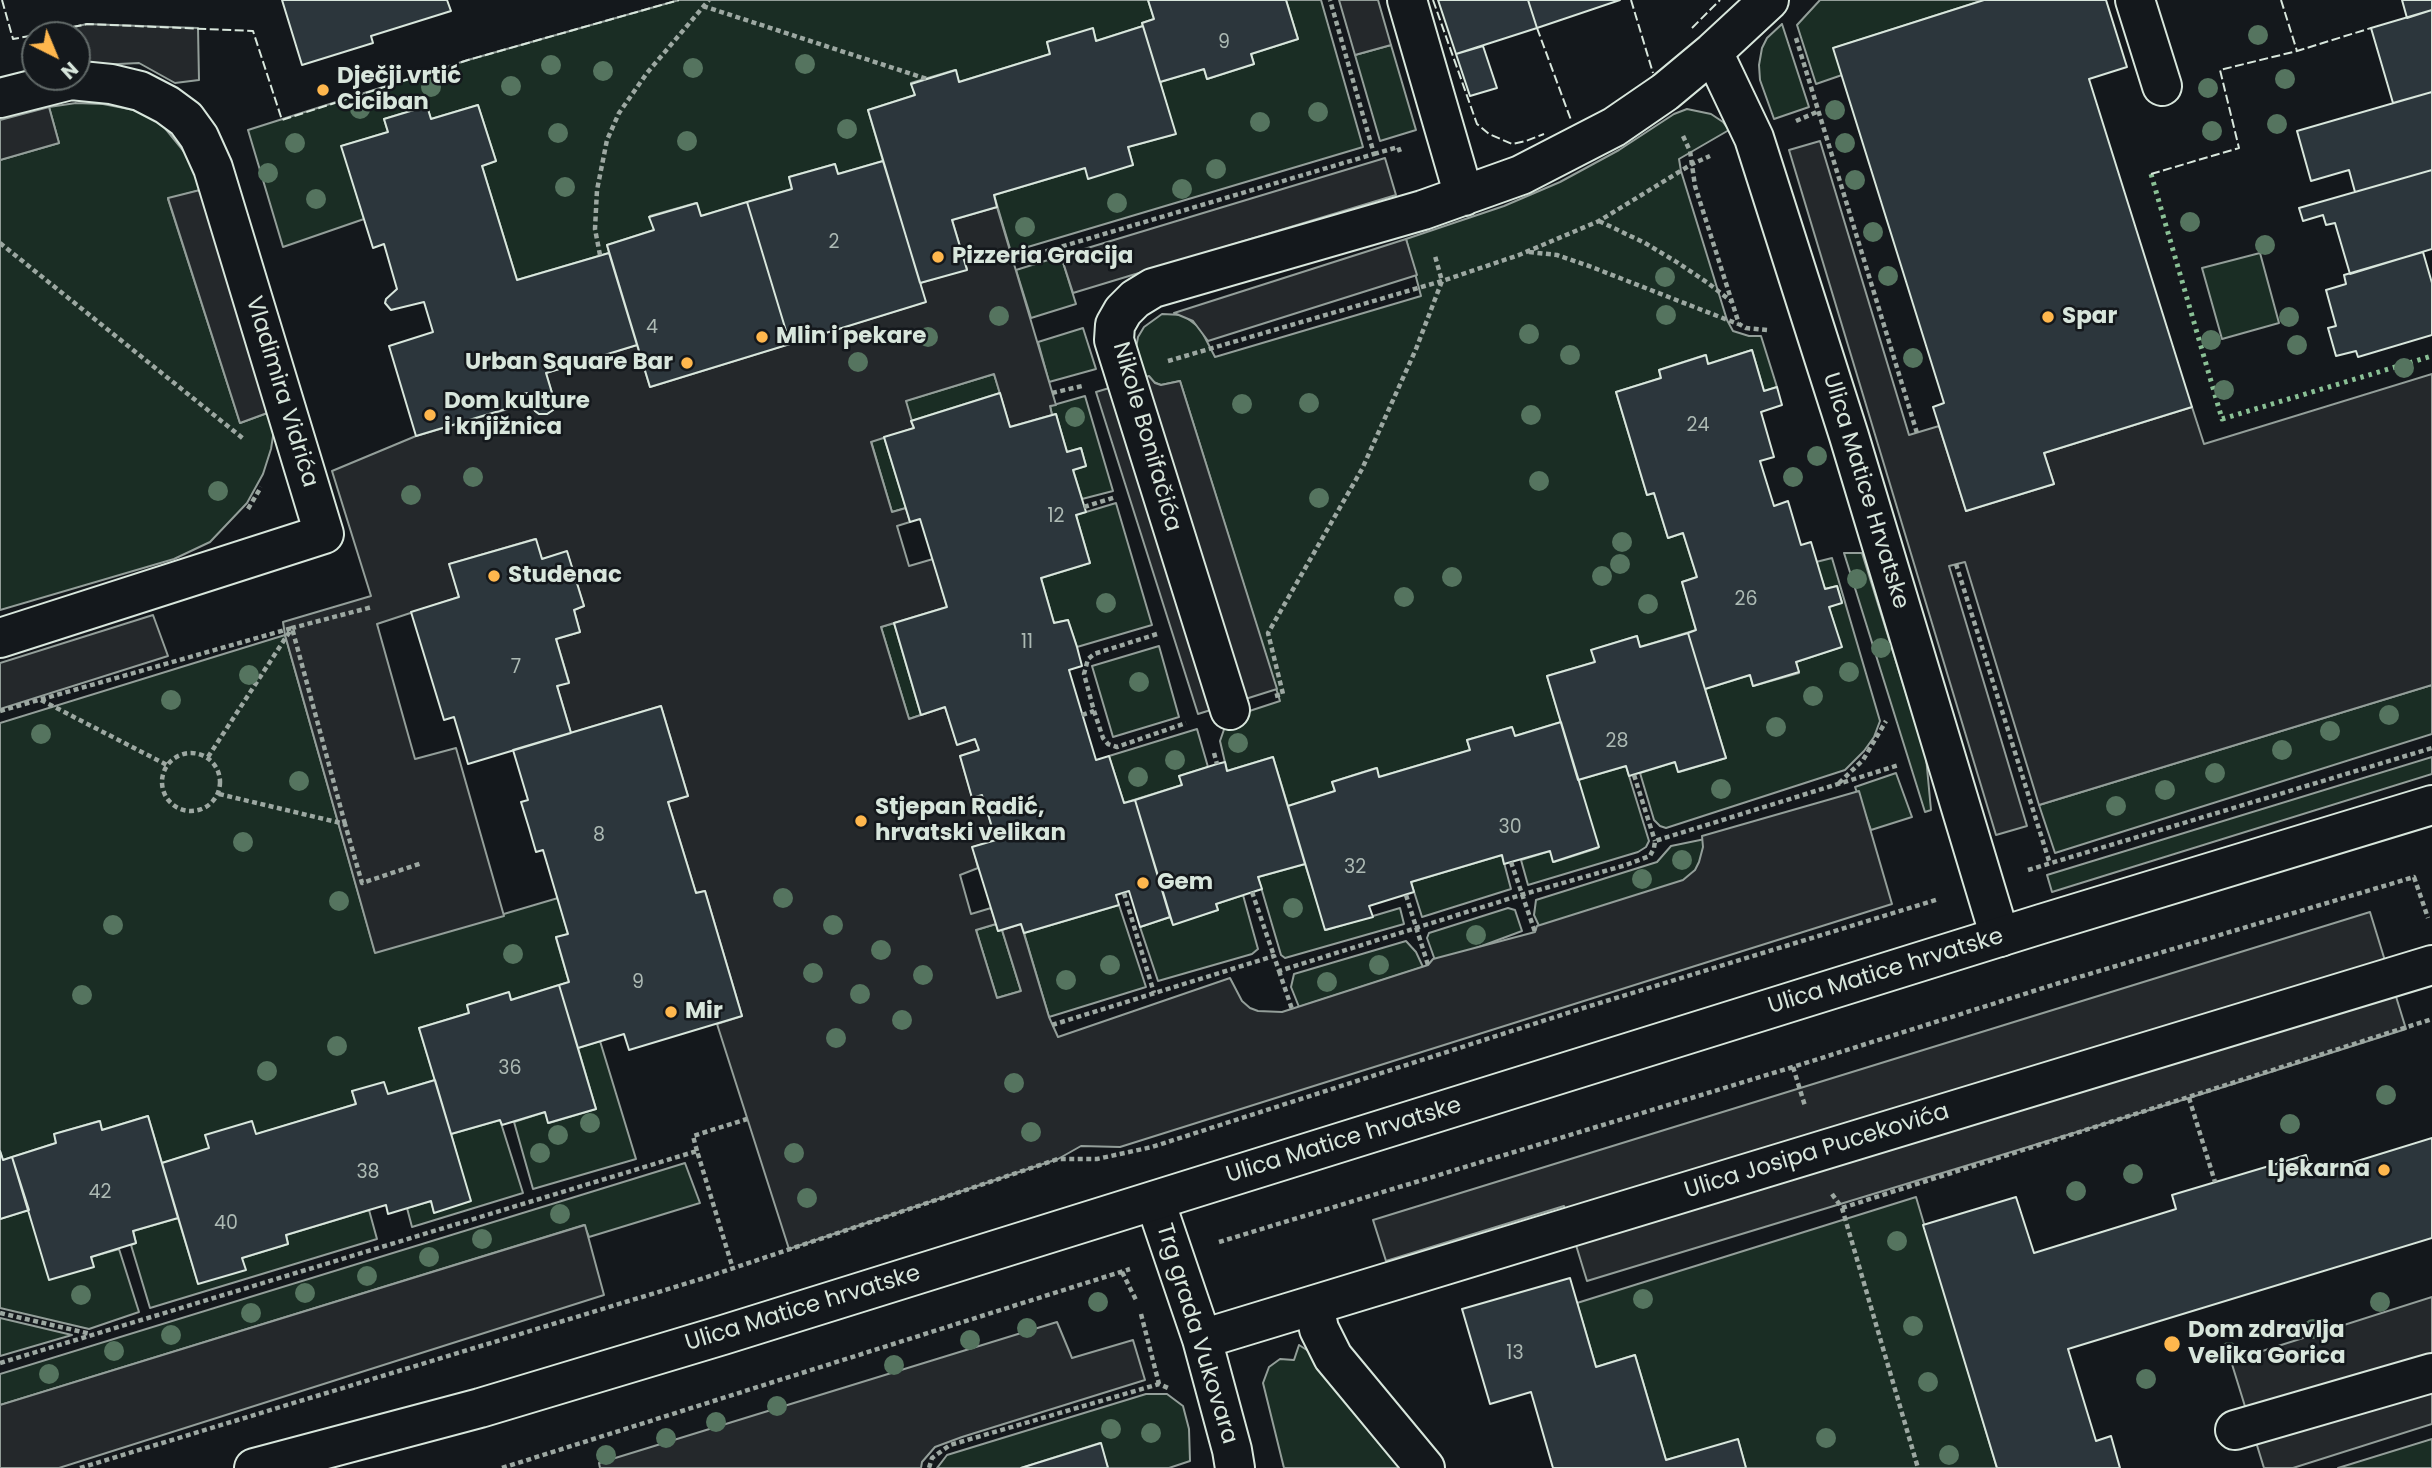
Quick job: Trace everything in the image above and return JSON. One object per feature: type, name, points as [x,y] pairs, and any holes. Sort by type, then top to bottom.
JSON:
[{"type":"street","points":[[1407,0],[1464,196]]},
{"type":"street","name":"Nikole Bonifačića","points":[[1230,710],[1114,340],[1115,324],[1123,311],[1135,299],[1153,288],[1423,210],[1521,175],[1615,127],[1665,92],[1769,0]]},
{"type":"street","points":[[2135,0],[2162,86]]},
{"type":"street","name":"Ulica Matice Hrvatske","points":[[1713,52],[1754,138],[1849,436],[2000,937]]},
{"type":"street","name":"Vladimira Vidrića","points":[[0,98],[71,80],[111,84],[140,91],[186,119],[199,137],[213,168],[324,534],[0,638]]},
{"type":"street","name":"Ulica Matice hrvatske","points":[[254,1468],[480,1408],[2432,805]]},
{"type":"street","name":"Ulica Josipa Pucekovića","points":[[1202,1339],[2432,965]]},
{"type":"street","name":"Trg grada Vukovara","points":[[1155,1201],[1202,1339],[1235,1468]]},
{"type":"street","points":[[1314,1305],[1320,1329],[1333,1357],[1425,1468]]},
{"type":"street","points":[[2235,1430],[2432,1373]]},
{"type":"path","points":[[600,255],[596,229],[597,190],[607,140],[619,113],[640,83],[709,0]]},
{"type":"path","points":[[1330,0],[1374,154]]},
{"type":"path","points":[[703,6],[927,79]]},
{"type":"path","points":[[1794,34],[1917,433]]},
{"type":"path","points":[[1211,348],[1443,281],[1528,252],[1598,221],[1692,164],[1819,111]]},
{"type":"path","points":[[1013,261],[1398,147],[1423,210],[1443,281],[1416,349],[1362,469],[1268,633],[1283,694],[1230,710]]},
{"type":"path","points":[[1692,164],[1695,186],[1739,324]]},
{"type":"path","points":[[1598,221],[1645,243],[1675,261],[1732,302]]},
{"type":"path","points":[[0,243],[247,441]]},
{"type":"path","points":[[1528,252],[1557,255],[1746,328],[1767,330],[1771,342]]},
{"type":"path","points":[[1052,393],[1089,384]]},
{"type":"path","points":[[245,512],[254,502],[263,483]]},
{"type":"path","points":[[1084,507],[1121,495]]},
{"type":"path","points":[[1956,564],[2050,864]]},
{"type":"path","points":[[0,711],[372,607]]},
{"type":"path","points":[[208,757],[292,628]]},
{"type":"path","points":[[292,628],[362,883],[422,863]]},
{"type":"path","points":[[1162,633],[1094,654],[1088,659],[1084,674],[1094,711],[1103,738],[1108,744],[1117,747],[1189,722]]},
{"type":"path","points":[[41,700],[167,765]]},
{"type":"path","points":[[1082,715],[1094,711]]},
{"type":"path","points":[[1838,784],[1863,760],[1888,717],[1891,729]]},
{"type":"path","points":[[80,1468],[491,1345],[733,1269],[1058,1159],[1097,1159],[1152,1147],[1580,1009],[2432,748]]},
{"type":"path","points":[[1655,841],[1901,764],[1898,752]]},
{"type":"path","points":[[196,753],[208,757],[217,768],[221,781],[219,794],[208,807],[192,812],[176,808],[165,796],[162,780],[167,765],[180,755],[196,753]]},
{"type":"path","points":[[1279,971],[1650,856],[1655,841],[1634,775]]},
{"type":"path","points":[[219,794],[345,824]]},
{"type":"path","points":[[1511,863],[1535,932]]},
{"type":"path","points":[[502,1468],[1173,1255],[1793,1067],[2045,987],[2414,877],[2432,929]]},
{"type":"path","points":[[1252,892],[1292,1009]]},
{"type":"path","points":[[1124,893],[1154,993]]},
{"type":"path","points":[[1406,895],[1429,965]]},
{"type":"path","points":[[1052,1025],[1274,956]]},
{"type":"path","points":[[1842,1208],[2432,1019]]},
{"type":"path","points":[[1793,1067],[1826,1185],[1842,1208],[1918,1468]]},
{"type":"path","points":[[2189,1098],[2215,1182]]},
{"type":"path","points":[[733,1269],[694,1136],[747,1119]]},
{"type":"path","points":[[0,1363],[697,1151]]},
{"type":"path","points":[[1122,1272],[1138,1304],[1159,1384]]},
{"type":"path","points":[[0,1313],[95,1335]]},
{"type":"path","points":[[929,1468],[932,1458],[950,1446],[1159,1384],[1177,1391]]},
{"type":"green space","points":[[679,0],[1148,0],[1154,19],[1142,23],[1143,26],[1096,41],[1093,29],[1047,42],[1050,54],[959,82],[955,70],[911,83],[915,95],[868,110],[883,161],[838,174],[835,164],[789,177],[792,189],[701,216],[696,203],[650,216],[654,230],[607,245],[609,253],[517,280],[482,166],[496,161],[478,105],[431,119],[427,106],[384,119],[388,132],[342,146],[364,219],[283,247],[248,130],[468,60]]},
{"type":"green space","points":[[1286,0],[1321,0],[1363,147],[1011,252],[994,195],[1085,168],[1133,165],[1128,147],[1175,134],[1160,82],[1204,69],[1207,79],[1254,64],[1251,54],[1298,39]]},
{"type":"green space","points":[[1820,0],[1984,0],[1834,48],[1842,75],[1816,84],[1797,25]]},
{"type":"green space","points":[[1782,24],[1809,107],[1774,119],[1760,80],[1759,65],[1767,38]]},
{"type":"green space","points":[[1391,45],[1416,130],[1380,141],[1355,55]]},
{"type":"green space","points":[[76,103],[103,104],[134,110],[160,122],[190,159],[204,189],[168,199],[240,423],[270,412],[274,430],[263,474],[247,503],[210,542],[174,559],[0,610],[0,160],[59,143],[49,107]]},
{"type":"green space","points":[[1687,109],[1711,114],[1729,130],[1679,159],[1681,171],[1727,320],[1733,331],[1749,336],[1761,336],[1777,387],[1764,391],[1752,350],[1708,364],[1705,355],[1659,370],[1661,378],[1616,392],[1647,495],[1654,493],[1668,538],[1683,533],[1697,577],[1682,582],[1696,630],[1640,647],[1637,636],[1592,650],[1595,662],[1547,676],[1561,722],[1515,736],[1512,727],[1467,740],[1470,750],[1379,777],[1376,768],[1332,782],[1335,791],[1288,806],[1273,757],[1227,771],[1220,741],[1228,718],[1280,701],[1180,381],[1161,385],[1143,378],[1136,348],[1144,327],[1162,314],[1183,315],[1200,328],[1215,357],[1421,296],[1406,239],[1504,206],[1560,182],[1619,150],[1674,114]]},
{"type":"green space","points":[[2260,253],[2279,323],[2222,339],[2202,268]]},
{"type":"green space","points":[[1061,256],[1076,304],[1031,318],[1016,270]]},
{"type":"green space","points":[[1083,328],[1096,369],[1049,382],[1038,342]]},
{"type":"green space","points":[[994,374],[1000,393],[911,421],[905,401]]},
{"type":"green space","points":[[1085,396],[1113,491],[1082,499],[1073,470],[1086,466],[1081,448],[1067,452],[1056,414],[1052,415],[1050,406]]},
{"type":"green space","points":[[884,437],[906,508],[892,512],[871,441]]},
{"type":"green space","points":[[1116,503],[1152,625],[1077,647],[1068,620],[1054,623],[1041,578],[1090,563],[1076,515]]},
{"type":"green space","points":[[1844,553],[1862,553],[1926,757],[1931,810],[1925,812]]},
{"type":"green space","points":[[1832,558],[1880,721],[1874,737],[1845,770],[1666,828],[1660,826],[1654,820],[1640,773],[1675,762],[1679,772],[1726,758],[1705,689],[1750,675],[1753,686],[1799,673],[1796,662],[1841,647],[1829,607],[1842,602],[1837,586],[1825,589],[1816,562]]},
{"type":"green space","points":[[894,623],[921,715],[909,719],[881,627]]},
{"type":"green space","points":[[285,635],[375,952],[558,898],[568,934],[556,938],[569,982],[511,1000],[509,993],[467,1005],[469,1013],[419,1028],[435,1080],[388,1094],[352,1091],[356,1104],[162,1163],[148,1116],[102,1130],[99,1121],[55,1134],[56,1143],[3,1160],[0,1151],[0,723]]},
{"type":"green space","points":[[1159,646],[1179,717],[1113,737],[1092,666]]},
{"type":"green space","points":[[2432,685],[2432,734],[2055,853],[2039,805]]},
{"type":"green space","points":[[1197,729],[1208,767],[1179,776],[1182,785],[1124,803],[1109,756]]},
{"type":"green space","points":[[2432,757],[2432,774],[2052,892],[2047,875]]},
{"type":"green space","points":[[1626,766],[1649,841],[1646,847],[1638,852],[1528,885],[1521,860],[1550,851],[1554,862],[1598,848],[1578,780]]},
{"type":"green space","points":[[1896,773],[1912,817],[1871,830],[1855,787]]},
{"type":"green space","points":[[1705,839],[1706,860],[1687,884],[1541,930],[1534,915],[1536,900],[1657,862],[1671,846]]},
{"type":"green space","points":[[1502,855],[1511,889],[1422,917],[1411,882]]},
{"type":"green space","points":[[1305,864],[1326,930],[1400,908],[1404,924],[1285,958],[1281,955],[1258,877]]},
{"type":"green space","points":[[1243,895],[1258,949],[1252,954],[1158,981],[1140,927],[1170,917],[1173,924],[1218,910],[1216,904]]},
{"type":"green space","points":[[1119,905],[1146,987],[1049,1017],[1024,933]]},
{"type":"green space","points":[[1508,908],[1515,910],[1522,931],[1436,963],[1427,938],[1429,933]]},
{"type":"green space","points":[[996,924],[998,931],[1002,930],[1021,991],[997,998],[976,930]]},
{"type":"green space","points":[[1406,941],[1416,952],[1423,967],[1299,1007],[1291,987],[1294,974]]},
{"type":"green space","points":[[600,1041],[636,1159],[533,1189],[514,1122],[545,1112],[549,1123],[596,1109],[578,1048]]},
{"type":"green space","points":[[500,1120],[523,1193],[412,1227],[407,1208],[431,1201],[434,1212],[470,1201],[451,1134]]},
{"type":"green space","points":[[685,1163],[700,1203],[589,1237],[584,1225],[0,1405],[0,1374]]},
{"type":"green space","points":[[1916,1197],[1997,1468],[1746,1468],[1738,1440],[1666,1460],[1635,1355],[1596,1367],[1577,1303]]},
{"type":"green space","points":[[29,1210],[93,1266],[91,1257],[119,1249],[139,1312],[89,1329],[0,1308],[0,1219]]},
{"type":"green space","points":[[369,1210],[377,1239],[150,1308],[131,1245],[136,1243],[133,1231],[178,1218],[198,1283],[242,1258],[288,1244],[286,1235]]},
{"type":"green space","points":[[0,1318],[72,1335],[0,1356]]},
{"type":"green space","points":[[1299,1345],[1318,1357],[1411,1468],[1284,1468],[1263,1383],[1269,1367],[1280,1359],[1294,1360]]},
{"type":"green space","points":[[1146,1394],[1167,1394],[1183,1406],[1189,1429],[1190,1461],[1169,1468],[1108,1468],[1100,1443],[1021,1468],[937,1468],[947,1455]]},
{"type":"green space","points":[[2432,1439],[2432,1468],[2338,1468]]},
{"type":"shaded area","points":[[1339,0],[1378,0],[1391,45],[1355,55]]},
{"type":"shaded area","points":[[91,24],[198,28],[199,80],[175,83],[139,63],[91,65]]},
{"type":"shaded area","points":[[49,107],[59,143],[0,160],[0,120]]},
{"type":"shaded area","points":[[1820,141],[1909,435],[1939,426],[1966,511],[2054,484],[2044,453],[2192,407],[2204,444],[2432,374],[2432,685],[2039,805],[1965,562],[1949,566],[2027,826],[1996,835],[1789,150]]},
{"type":"shaded area","points":[[1385,158],[1396,195],[1073,293],[1061,256]]},
{"type":"shaded area","points":[[204,189],[270,412],[240,423],[168,198]]},
{"type":"shaded area","points":[[997,207],[1056,405],[1050,406],[1052,415],[1010,427],[994,374],[906,401],[914,428],[871,442],[892,512],[906,508],[910,522],[897,526],[909,566],[933,559],[947,607],[881,627],[909,719],[945,707],[957,744],[975,739],[979,750],[960,756],[972,797],[982,795],[996,840],[973,847],[978,868],[960,875],[971,914],[991,908],[996,924],[976,930],[997,998],[1021,991],[1002,930],[1021,924],[1049,1017],[1058,1037],[1230,978],[1242,1001],[1250,1008],[1282,1012],[1428,965],[1433,959],[1535,932],[1537,926],[1683,880],[1695,870],[1699,862],[1703,847],[1702,836],[1859,791],[1892,904],[1120,1147],[1081,1146],[1058,1159],[789,1249],[717,1024],[742,1016],[705,891],[696,893],[668,802],[688,796],[661,706],[571,733],[557,686],[569,682],[556,639],[580,632],[574,610],[584,606],[567,552],[542,559],[535,539],[450,564],[459,597],[377,624],[415,759],[456,748],[504,916],[375,953],[283,622],[371,596],[332,471],[416,436],[508,409],[505,399],[527,393],[535,411],[547,414],[553,410],[555,403],[546,373],[637,345],[650,387],[925,302],[920,283],[967,269],[952,220]]},
{"type":"shaded area","points":[[1406,239],[1417,275],[1208,341],[1193,321],[1174,313]]},
{"type":"shaded area","points":[[1149,376],[1161,385],[1180,381],[1277,689],[1198,714],[1096,392]]},
{"type":"shaded area","points":[[153,615],[168,656],[0,709],[0,663]]},
{"type":"shaded area","points":[[2370,912],[2406,1029],[2189,1098],[1587,1281],[1564,1206],[1386,1261],[1373,1220]]},
{"type":"shaded area","points":[[585,1225],[604,1295],[59,1468],[0,1468],[0,1405]]},
{"type":"shaded area","points":[[2432,1297],[2432,1424],[2293,1468],[2264,1468],[2231,1361]]},
{"type":"shaded area","points":[[1057,1322],[1072,1358],[1133,1340],[1145,1380],[935,1447],[922,1462],[921,1468],[600,1468],[599,1463]]},
{"type":"building","points":[[282,0],[447,0],[451,11],[371,36],[373,43],[302,65]]},
{"type":"building","points":[[1148,0],[1286,0],[1298,39],[1251,54],[1254,64],[1207,79],[1204,69],[1160,82],[1142,23],[1154,19]]},
{"type":"building","points":[[1438,0],[1528,0],[1537,28],[1456,54]]},
{"type":"building","points":[[1528,0],[1620,0],[1537,28]]},
{"type":"building","points":[[1984,0],[2106,0],[2127,67],[2089,79],[2192,407],[2044,453],[2054,484],[1966,511],[1933,407],[1944,403],[1833,48]]},
{"type":"building","points":[[2402,0],[2432,0],[2432,10],[2407,18]]},
{"type":"building","points":[[2432,10],[2432,92],[2393,103],[2371,28]]},
{"type":"building","points":[[1143,26],[1176,134],[1128,147],[1133,165],[1088,179],[1085,168],[994,195],[997,207],[952,220],[967,270],[920,283],[868,110],[915,95],[911,84],[956,70],[959,82],[1050,54],[1047,42],[1093,28],[1096,41]]},
{"type":"building","points":[[1483,46],[1497,88],[1470,96],[1456,54]]},
{"type":"building","points":[[2432,92],[2432,170],[2355,192],[2349,170],[2311,181],[2297,131]]},
{"type":"building","points":[[478,105],[496,161],[482,166],[517,280],[609,253],[637,345],[546,373],[555,403],[553,410],[547,414],[535,411],[527,393],[505,399],[509,408],[416,436],[389,346],[433,332],[424,302],[391,310],[385,303],[397,289],[384,244],[373,248],[341,146],[388,132],[384,119],[427,106],[431,119]]},
{"type":"building","points":[[883,161],[926,302],[790,344],[747,202],[792,189],[789,177],[835,164],[838,174]]},
{"type":"building","points":[[2432,170],[2432,249],[2350,274],[2335,223],[2326,225],[2323,215],[2303,221],[2299,208]]},
{"type":"building","points":[[747,202],[790,344],[650,387],[607,245],[654,230],[649,217],[697,203],[701,216]]},
{"type":"building","points":[[2423,252],[2432,283],[2432,335],[2358,357],[2356,351],[2336,356],[2328,328],[2336,326],[2326,290],[2346,284],[2344,275]]},
{"type":"building","points":[[1752,350],[1764,391],[1777,387],[1782,405],[1761,412],[1774,457],[1760,461],[1774,506],[1788,501],[1801,545],[1811,542],[1825,589],[1837,586],[1842,603],[1829,607],[1842,647],[1796,662],[1799,672],[1753,686],[1750,675],[1705,689],[1688,633],[1696,630],[1682,582],[1697,577],[1683,533],[1668,538],[1654,493],[1647,495],[1616,392],[1661,378],[1659,370],[1706,355],[1708,364]]},
{"type":"building","points":[[1000,393],[1010,427],[1056,414],[1067,452],[1081,448],[1086,466],[1073,470],[1086,512],[1076,515],[1090,563],[1041,578],[1054,623],[1068,620],[1077,647],[1082,666],[1069,670],[1096,760],[1109,756],[1124,803],[1135,800],[1170,917],[1140,927],[1129,891],[1116,895],[1119,905],[1024,933],[1021,924],[998,931],[972,847],[996,840],[982,795],[972,798],[960,756],[979,750],[975,739],[957,745],[945,707],[921,715],[894,623],[947,607],[920,519],[910,522],[884,437],[914,428],[911,421]]},
{"type":"building","points":[[536,539],[542,559],[567,551],[584,606],[574,610],[580,632],[556,639],[569,683],[557,686],[571,733],[468,764],[454,717],[444,720],[411,612],[459,597],[449,564]]},
{"type":"building","points":[[1688,633],[1726,758],[1678,772],[1675,762],[1629,776],[1626,766],[1578,780],[1547,676],[1595,662],[1591,650],[1637,636],[1640,647]]},
{"type":"building","points":[[661,706],[688,796],[668,802],[696,893],[705,891],[742,1016],[629,1050],[624,1034],[578,1048],[559,985],[569,982],[556,937],[568,934],[543,850],[536,852],[521,802],[528,800],[513,750]]},
{"type":"building","points":[[1561,722],[1599,847],[1553,862],[1550,851],[1504,864],[1502,855],[1411,882],[1414,892],[1369,906],[1373,917],[1325,930],[1288,806],[1335,791],[1332,782],[1377,768],[1379,777],[1470,750],[1467,740],[1512,727],[1515,736]]},
{"type":"building","points":[[1273,757],[1305,864],[1258,877],[1262,889],[1216,904],[1218,910],[1173,925],[1135,800],[1182,785],[1179,776],[1217,764],[1225,762],[1227,771]]},
{"type":"building","points":[[559,985],[596,1109],[548,1123],[545,1112],[502,1125],[500,1120],[451,1134],[419,1028],[469,1013],[467,1005],[509,992],[511,1000]]},
{"type":"building","points":[[435,1080],[471,1201],[434,1213],[431,1201],[388,1214],[386,1205],[286,1235],[288,1244],[242,1258],[246,1270],[198,1284],[162,1163],[209,1148],[205,1135],[252,1121],[256,1134],[356,1104],[352,1091],[384,1082],[388,1094]]},
{"type":"building","points":[[148,1116],[178,1218],[133,1231],[136,1243],[91,1257],[94,1267],[49,1280],[12,1157],[56,1143],[54,1134],[100,1121],[102,1130]]},
{"type":"building","points":[[2432,1138],[2432,1238],[2068,1349],[2096,1441],[2111,1436],[2120,1468],[1997,1468],[1923,1225],[2016,1197],[2034,1253],[2176,1209],[2172,1195],[2306,1155],[2312,1175]]},
{"type":"building","points":[[0,1151],[3,1160],[12,1157],[29,1210],[0,1219]]},
{"type":"building","points":[[1570,1278],[1596,1367],[1635,1355],[1666,1460],[1738,1439],[1746,1468],[1553,1468],[1531,1392],[1490,1404],[1462,1309]]},
{"type":"building","points":[[1101,1443],[1108,1468],[1021,1468]]},
{"type":"hedge","points":[[2151,174],[2222,419],[2432,356]]},
{"type":"fence","points":[[2,0],[13,39],[21,38]]},
{"type":"fence","points":[[91,24],[253,31],[282,120],[468,60],[679,0]]},
{"type":"fence","points":[[1433,0],[1477,124],[1489,134],[1512,144],[1544,134]]},
{"type":"fence","points":[[1631,0],[1653,73]]},
{"type":"fence","points":[[1692,28],[1720,0]]},
{"type":"fence","points":[[2281,0],[2297,51]]},
{"type":"fence","points":[[1537,28],[1571,120]]},
{"type":"fence","points":[[2151,174],[2239,148],[2220,70],[2297,51],[2371,28]]},
{"type":"place","name":"Dječji vrtić Ciciban","points":[[323,90]]},
{"type":"place","name":"Pizzeria Gracija","points":[[938,257]]},
{"type":"place","name":"Spar","points":[[2048,317]]},
{"type":"place","name":"Mlin i pekare","points":[[762,337]]},
{"type":"place","name":"Urban Square Bar","points":[[687,363]]},
{"type":"place","name":"Dom kulture i knjižnica","points":[[430,415]]},
{"type":"place","name":"Studenac","points":[[494,576]]},
{"type":"place","name":"Stjepan Radić, hrvatski velikan","points":[[861,821]]},
{"type":"place","name":"Gem","points":[[1143,883]]},
{"type":"place","name":"Mir","points":[[671,1012]]},
{"type":"place","name":"Ljekarna","points":[[2384,1170]]},
{"type":"place","name":"Dom zdravlja Velika Gorica","points":[[2172,1344]]}]
